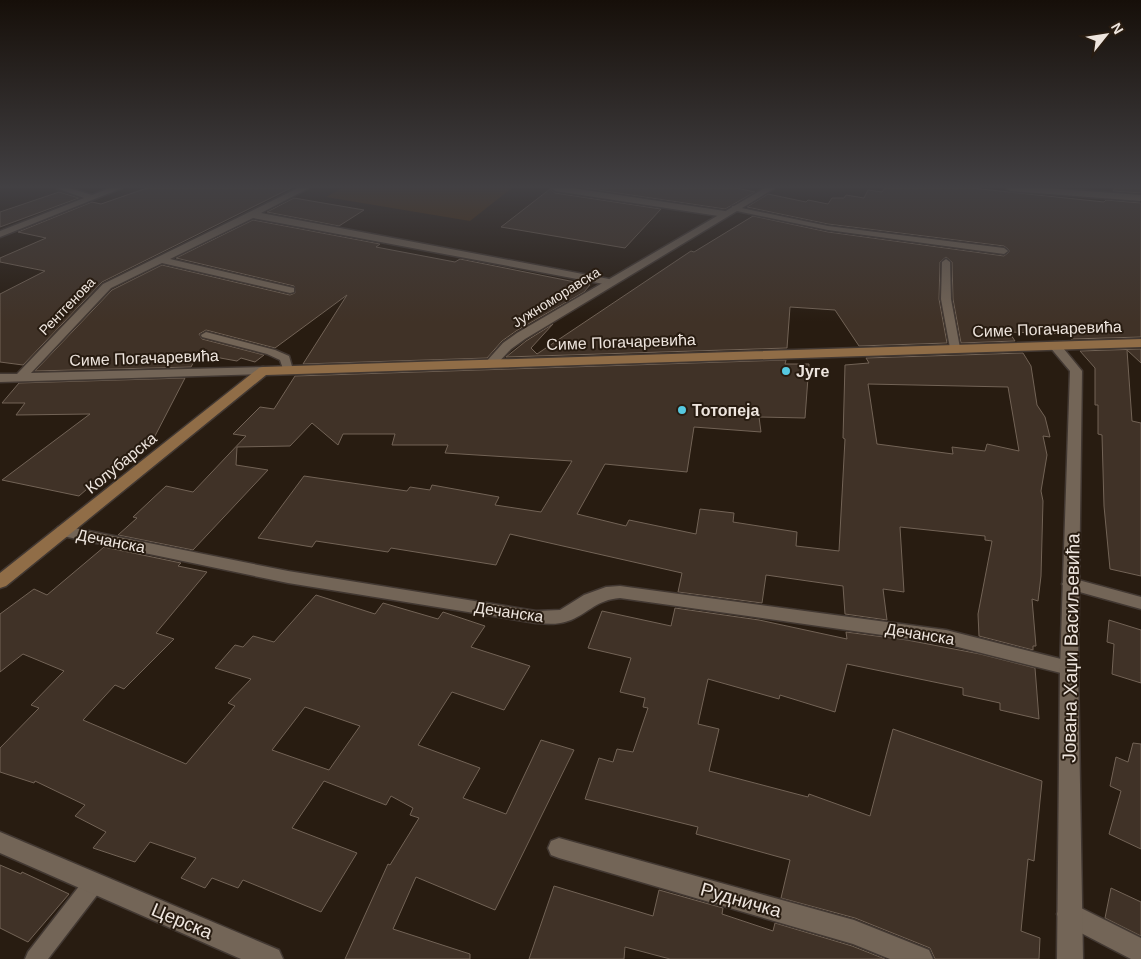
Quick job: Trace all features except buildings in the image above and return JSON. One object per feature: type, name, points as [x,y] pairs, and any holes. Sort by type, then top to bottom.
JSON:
[{"type":"main road","name":"Симе Погачаревића","points":[[263,371],[1141,342]]},
{"type":"main road","name":"Колубарска","points":[[0,582],[263,371]]},
{"type":"street","name":"Рентгенова","points":[[20,378],[102,290],[159,259],[216,233]]},
{"type":"street","points":[[348,233],[609,282]]},
{"type":"street","name":"Јужноморавска","points":[[492,363],[507,346],[521,336],[693,233]]},
{"type":"street","points":[[159,259],[290,290]]},
{"type":"street","name":"Јована Хаџи Васиљевића","points":[[1055,346],[1076,371],[1068,668],[1070,959]]},
{"type":"street","name":"Симе Погачаревића","points":[[0,378],[263,371]]},
{"type":"street","name":"Дечанска","points":[[64,531],[288,577],[536,617],[554,618],[566,615],[590,599],[620,592],[946,637],[1068,668]]},
{"type":"street","points":[[1071,584],[1141,603]]},
{"type":"street","name":"Церска","points":[[0,842],[270,959]]},
{"type":"street","name":"Рудничка","points":[[559,848],[854,932],[920,959]]},
{"type":"street","points":[[1069,914],[1141,951]]},
{"type":"lane","points":[[864,233],[1004,251]]},
{"type":"lane","name":"Симе Погачаревића","points":[[946,262],[946,299],[955,348]]},
{"type":"lane","name":"Симе Погачаревића","points":[[206,335],[271,352],[285,358],[288,370]]},
{"type":"lane","points":[[35,959],[94,883]]},
{"type":"place","name":"Југе","points":[[786,371]]},
{"type":"place","name":"Тотопеја","points":[[682,410]]}]
